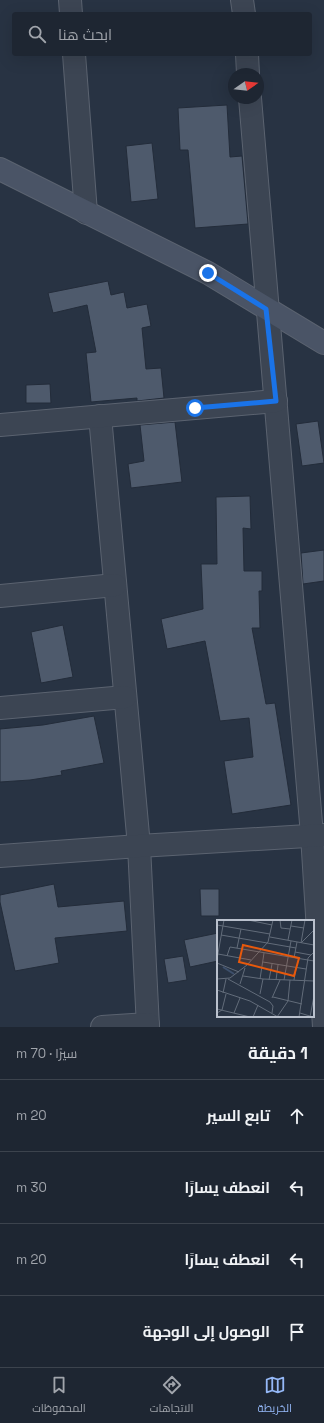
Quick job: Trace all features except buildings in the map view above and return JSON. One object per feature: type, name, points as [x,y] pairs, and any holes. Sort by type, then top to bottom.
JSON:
[{"type":"street","points":[[70,0],[71,12]]},
{"type":"street","points":[[242,0],[244,12]]},
{"type":"street","points":[[74,56],[86,213]]},
{"type":"street","points":[[247,56],[248,68]]},
{"type":"street","points":[[250,104],[266,309],[318,835],[324,1027]]},
{"type":"street","points":[[0,169],[86,213],[151,243],[208,273],[324,343]]},
{"type":"street","points":[[0,425],[276,401]]},
{"type":"street","points":[[100,416],[138,846],[148,1025],[102,1027]]},
{"type":"street","points":[[0,596],[115,585]]},
{"type":"street","points":[[0,708],[125,697]]},
{"type":"street","points":[[0,856],[318,835]]},
{"type":"route","points":[[195,408],[276,401],[266,309],[208,273]]}]
